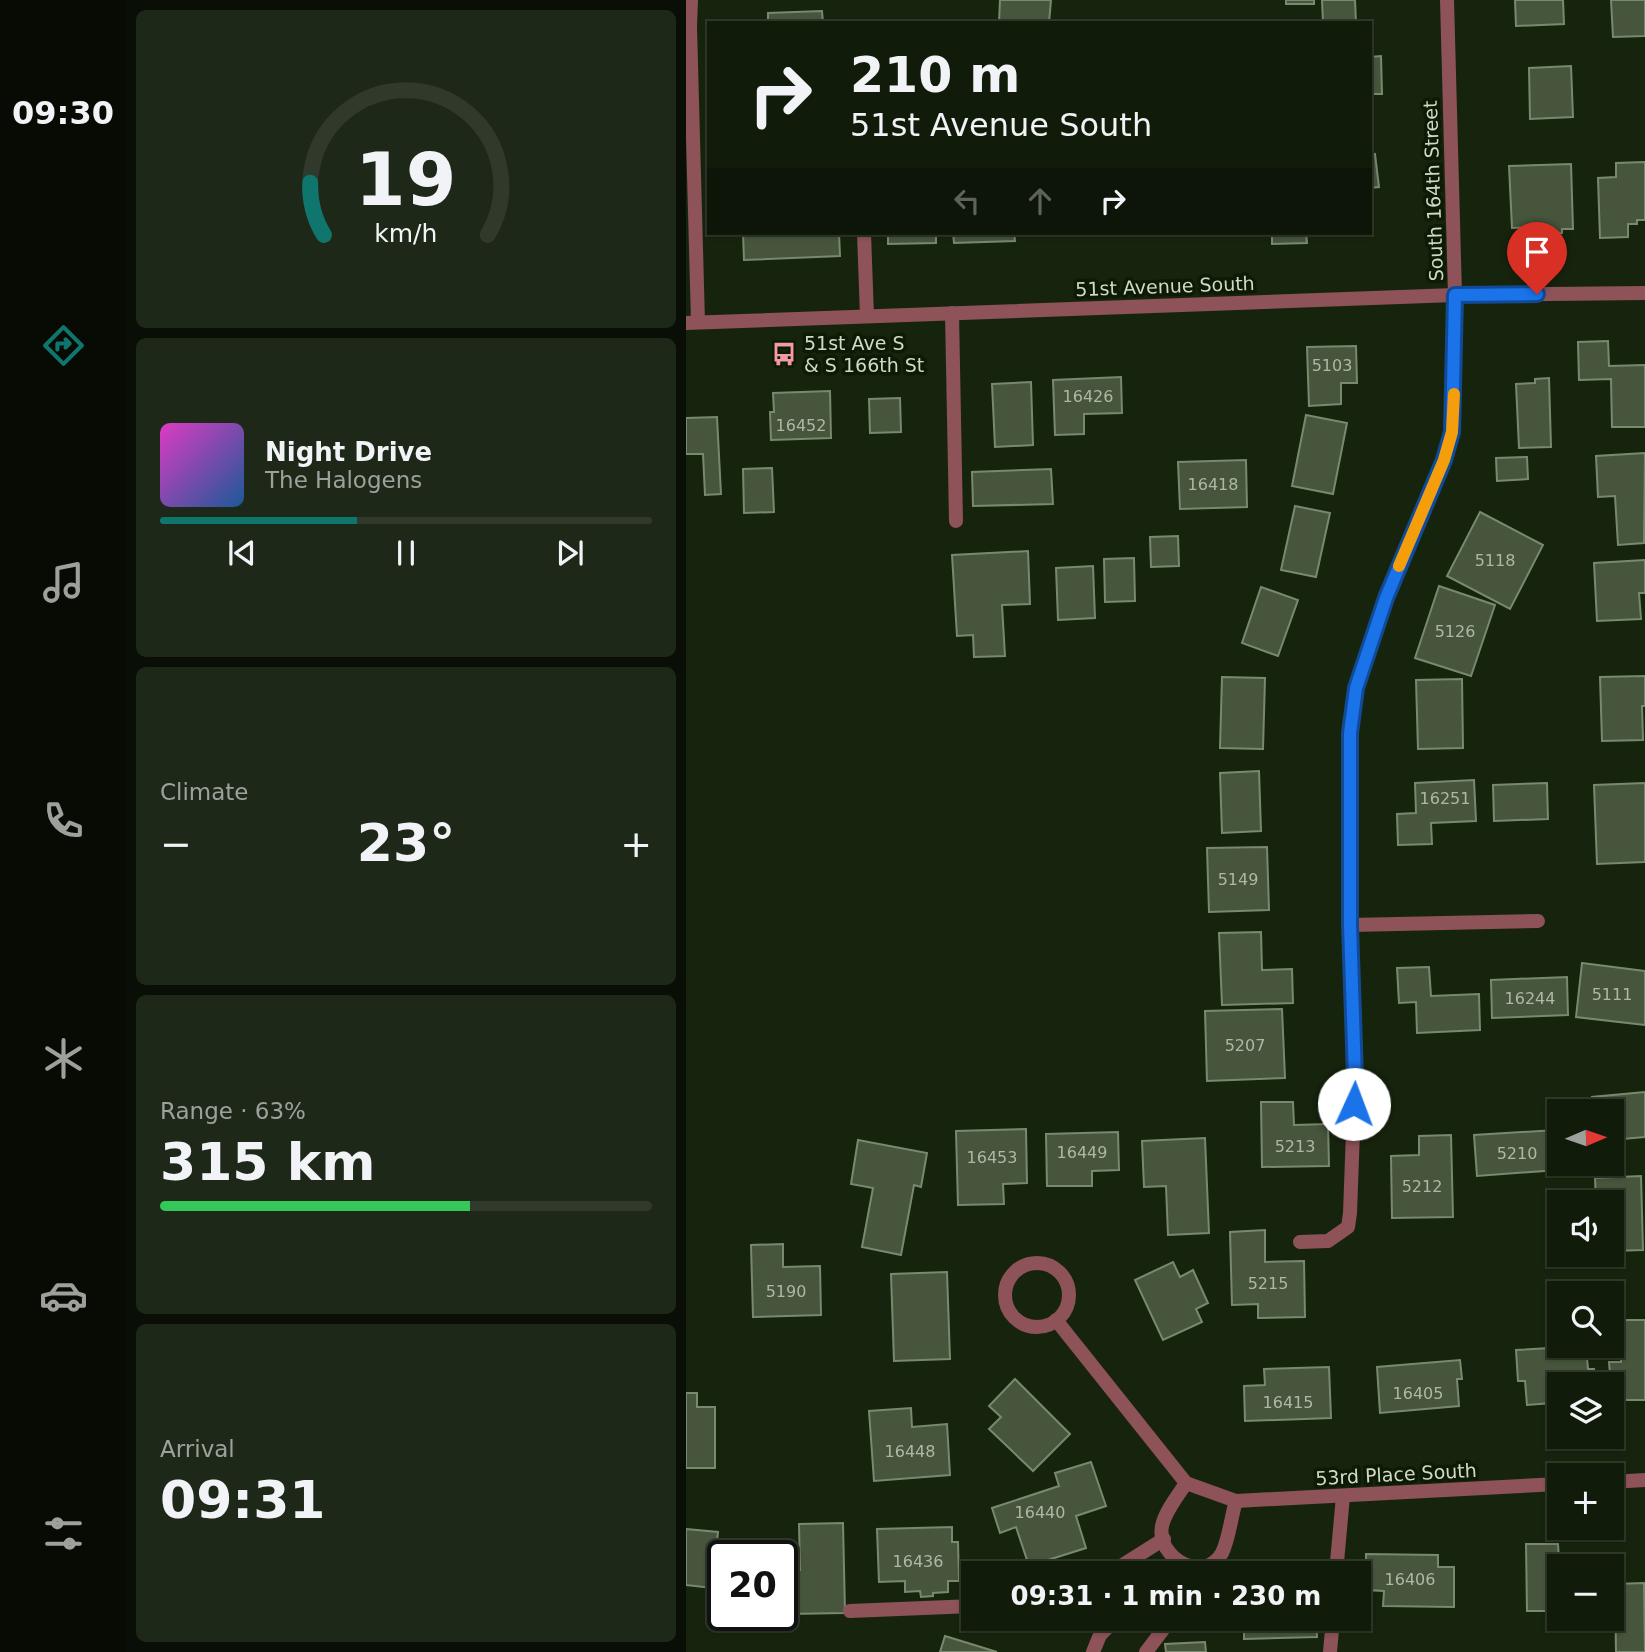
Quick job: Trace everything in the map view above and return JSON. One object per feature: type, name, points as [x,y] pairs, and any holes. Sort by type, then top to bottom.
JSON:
[{"type":"street","points":[[691,0],[688,28],[692,323]]},
{"type":"street","name":"South 164th Street","points":[[1300,1242],[1328,1241],[1348,1227],[1350,1213],[1355,1077],[1350,925],[1350,733],[1356,688],[1386,598],[1444,460],[1452,432],[1455,295],[1447,0]]},
{"type":"street","points":[[864,235],[867,316]]},
{"type":"street","name":"51st Avenue South","points":[[692,323],[1455,295],[1645,293]]},
{"type":"street","points":[[952,313],[956,521]]},
{"type":"street","points":[[1350,925],[1538,921]]},
{"type":"street","points":[[1041,1263],[1054,1268],[1062,1275],[1069,1296],[1067,1306],[1056,1320],[1046,1325],[1031,1326],[1015,1318],[1008,1308],[1005,1292],[1011,1276],[1019,1268],[1041,1263]]},
{"type":"street","points":[[1056,1320],[1186,1483],[1162,1526],[1165,1548],[1176,1561]]},
{"type":"street","points":[[1624,1481],[1645,1480]]},
{"type":"street","name":"53rd Place South","points":[[1186,1483],[1236,1501],[1547,1485]]},
{"type":"street","points":[[1337,1561],[1343,1496]]},
{"type":"street","points":[[1215,1561],[1222,1553],[1236,1501]]},
{"type":"street","points":[[1129,1561],[1164,1539]]},
{"type":"street","points":[[850,1611],[961,1606]]},
{"type":"street","points":[[1093,1652],[1104,1631]]},
{"type":"street","points":[[1146,1652],[1162,1631]]},
{"type":"street","points":[[1330,1652],[1332,1631]]},
{"type":"building","points":[[1000,0],[1051,0],[1049,21],[999,21]]},
{"type":"building","points":[[1286,0],[1314,0],[1314,4],[1286,4]]},
{"type":"building","points":[[1322,0],[1355,0],[1356,21],[1323,21]]},
{"type":"building","points":[[1515,0],[1563,0],[1564,24],[1516,26]]},
{"type":"building","points":[[1611,0],[1645,0],[1645,36],[1613,37]]},
{"type":"building","points":[[822,11],[823,21],[768,21],[768,13]]},
{"type":"building","points":[[1381,56],[1382,94],[1372,94],[1372,57]]},
{"type":"building","points":[[1571,66],[1573,117],[1530,119],[1529,68]]},
{"type":"building","points":[[1375,154],[1379,187],[1372,188],[1372,155]]},
{"type":"building","points":[[1645,162],[1645,220],[1628,224],[1628,237],[1600,238],[1598,178],[1616,177],[1616,163]]},
{"type":"building","points":[[1571,164],[1573,229],[1562,229],[1562,233],[1536,234],[1536,227],[1512,228],[1509,166]]},
{"type":"building","points":[[743,235],[839,235],[840,256],[744,260]]},
{"type":"building","points":[[888,235],[936,235],[936,243],[888,244]]},
{"type":"building","points":[[953,235],[1014,235],[1015,241],[954,243]]},
{"type":"building","points":[[1272,235],[1306,235],[1307,243],[1272,244]]},
{"type":"building","points":[[1608,341],[1609,366],[1645,365],[1645,427],[1612,427],[1611,379],[1579,380],[1578,342]]},
{"type":"building","points":[[1356,346],[1357,383],[1341,383],[1341,404],[1309,406],[1307,347]]},
{"type":"building","points":[[1121,377],[1122,413],[1084,414],[1084,434],[1055,435],[1053,380]]},
{"type":"building","points":[[1549,378],[1551,447],[1519,448],[1516,384],[1535,383],[1535,379]]},
{"type":"building","points":[[1031,382],[1033,445],[995,447],[992,384]]},
{"type":"building","points":[[830,391],[831,438],[771,440],[770,412],[774,412],[773,393]]},
{"type":"building","points":[[900,398],[901,432],[870,433],[869,399]]},
{"type":"building","points":[[1306,415],[1347,423],[1333,494],[1292,486]]},
{"type":"building","points":[[717,417],[721,494],[705,495],[703,454],[686,454],[686,418]]},
{"type":"building","points":[[1645,453],[1644,543],[1618,545],[1615,496],[1598,497],[1596,456]]},
{"type":"building","points":[[1527,457],[1528,479],[1497,481],[1496,458]]},
{"type":"building","points":[[1246,460],[1247,507],[1180,509],[1178,462]]},
{"type":"building","points":[[772,468],[774,512],[744,513],[743,469]]},
{"type":"building","points":[[1051,469],[1053,504],[973,506],[972,472]]},
{"type":"building","points":[[1295,506],[1330,513],[1316,577],[1281,570]]},
{"type":"building","points":[[1480,512],[1543,545],[1510,609],[1447,576]]},
{"type":"building","points":[[1178,536],[1179,566],[1151,567],[1150,537]]},
{"type":"building","points":[[1028,551],[1030,604],[1002,605],[1005,656],[974,657],[973,635],[957,636],[952,555]]},
{"type":"building","points":[[1134,558],[1135,601],[1105,602],[1104,559]]},
{"type":"building","points":[[1645,560],[1645,593],[1639,593],[1641,619],[1597,621],[1594,563]]},
{"type":"building","points":[[1093,566],[1095,618],[1058,620],[1056,568]]},
{"type":"building","points":[[1439,586],[1495,605],[1471,676],[1415,658]]},
{"type":"building","points":[[1261,587],[1298,600],[1278,656],[1242,643]]},
{"type":"building","points":[[1645,676],[1643,740],[1602,741],[1600,677]]},
{"type":"building","points":[[1222,677],[1265,678],[1263,749],[1220,748]]},
{"type":"building","points":[[1462,679],[1463,748],[1418,749],[1416,680]]},
{"type":"building","points":[[1259,771],[1261,831],[1222,833],[1220,773]]},
{"type":"building","points":[[1474,780],[1476,821],[1431,823],[1432,844],[1398,845],[1397,814],[1416,813],[1415,783]]},
{"type":"building","points":[[1547,783],[1548,819],[1494,821],[1493,785]]},
{"type":"building","points":[[1645,783],[1645,862],[1597,864],[1594,785]]},
{"type":"building","points":[[1267,847],[1269,910],[1209,912],[1207,848]]},
{"type":"building","points":[[1261,932],[1262,970],[1292,969],[1293,1003],[1222,1005],[1219,933]]},
{"type":"building","points":[[1582,963],[1645,971],[1645,1025],[1576,1017]]},
{"type":"building","points":[[1429,967],[1431,996],[1479,994],[1480,1030],[1417,1033],[1416,1002],[1399,1003],[1397,968]]},
{"type":"building","points":[[1567,977],[1568,1015],[1492,1018],[1491,980]]},
{"type":"building","points":[[1282,1009],[1285,1078],[1207,1081],[1205,1011]]},
{"type":"building","points":[[1645,1092],[1645,1137],[1624,1139],[1624,1099],[1592,1097]]},
{"type":"building","points":[[1261,1102],[1293,1102],[1294,1125],[1328,1124],[1329,1166],[1262,1167]]},
{"type":"building","points":[[1026,1129],[1027,1183],[1003,1184],[1004,1204],[958,1205],[956,1131]]},
{"type":"building","points":[[1547,1131],[1547,1171],[1477,1176],[1474,1135]]},
{"type":"building","points":[[1118,1132],[1119,1170],[1092,1171],[1092,1186],[1047,1186],[1046,1134]]},
{"type":"building","points":[[1451,1135],[1453,1217],[1392,1218],[1391,1156],[1419,1155],[1419,1136]]},
{"type":"building","points":[[1205,1138],[1209,1233],[1168,1235],[1166,1186],[1144,1187],[1142,1141]]},
{"type":"building","points":[[858,1140],[927,1153],[921,1187],[914,1185],[901,1255],[862,1247],[873,1188],[851,1184]]},
{"type":"building","points":[[1641,1176],[1643,1250],[1624,1251],[1624,1190],[1596,1190],[1595,1178]]},
{"type":"building","points":[[1265,1230],[1265,1262],[1304,1261],[1305,1317],[1258,1318],[1258,1304],[1232,1305],[1230,1232]]},
{"type":"building","points":[[783,1244],[783,1267],[820,1266],[821,1315],[753,1317],[751,1245]]},
{"type":"building","points":[[1173,1262],[1180,1277],[1193,1270],[1208,1303],[1196,1309],[1202,1322],[1163,1340],[1135,1280]]},
{"type":"building","points":[[947,1272],[950,1359],[894,1361],[891,1274]]},
{"type":"building","points":[[1624,1320],[1645,1320],[1645,1400],[1624,1400],[1624,1372],[1610,1372],[1609,1362],[1621,1362],[1621,1358],[1624,1358]]},
{"type":"building","points":[[1547,1348],[1547,1358],[1587,1358],[1588,1369],[1594,1369],[1594,1372],[1547,1372],[1547,1403],[1527,1405],[1525,1381],[1518,1381],[1516,1350]]},
{"type":"building","points":[[1460,1360],[1462,1379],[1457,1379],[1459,1406],[1380,1413],[1377,1367]]},
{"type":"building","points":[[1329,1367],[1331,1418],[1245,1421],[1244,1386],[1265,1385],[1264,1369]]},
{"type":"building","points":[[1015,1379],[1070,1434],[1033,1471],[989,1429],[1001,1417],[989,1406]]},
{"type":"building","points":[[686,1393],[697,1393],[697,1407],[715,1407],[715,1468],[686,1468]]},
{"type":"building","points":[[911,1408],[912,1427],[947,1424],[950,1475],[874,1481],[869,1411]]},
{"type":"building","points":[[1091,1462],[1106,1506],[1076,1516],[1086,1548],[1045,1561],[1027,1561],[1016,1527],[1000,1533],[992,1508],[1059,1486],[1055,1473]]},
{"type":"building","points":[[843,1523],[845,1613],[798,1614],[799,1524]]},
{"type":"building","points":[[952,1527],[952,1542],[958,1542],[959,1581],[948,1581],[948,1592],[921,1597],[920,1591],[905,1592],[905,1581],[879,1582],[877,1529]]},
{"type":"building","points":[[686,1529],[718,1532],[717,1540],[707,1540],[707,1587],[686,1585]]},
{"type":"building","points":[[1526,1544],[1558,1544],[1559,1554],[1547,1554],[1547,1611],[1527,1611]]},
{"type":"building","points":[[1366,1554],[1438,1555],[1438,1567],[1454,1567],[1454,1607],[1383,1606],[1384,1591],[1371,1590],[1371,1561],[1366,1561]]},
{"type":"building","points":[[1644,1583],[1645,1652],[1616,1652],[1616,1631],[1624,1631],[1624,1584]]},
{"type":"building","points":[[1244,1631],[1317,1631],[1317,1637],[1244,1639]]},
{"type":"building","points":[[945,1636],[997,1652],[940,1652]]},
{"type":"building","points":[[1205,1642],[1206,1652],[1166,1652],[1165,1644]]},
{"type":"slow traffic","points":[[1399,566],[1444,460],[1452,432],[1454,394]]},
{"type":"place","name":"51st Ave S & S 166th St","points":[[784,354]]},
{"type":"route","points":[[1354,1104],[1350,733],[1356,688],[1386,598],[1444,460],[1452,432],[1455,295],[1537,294]]}]
